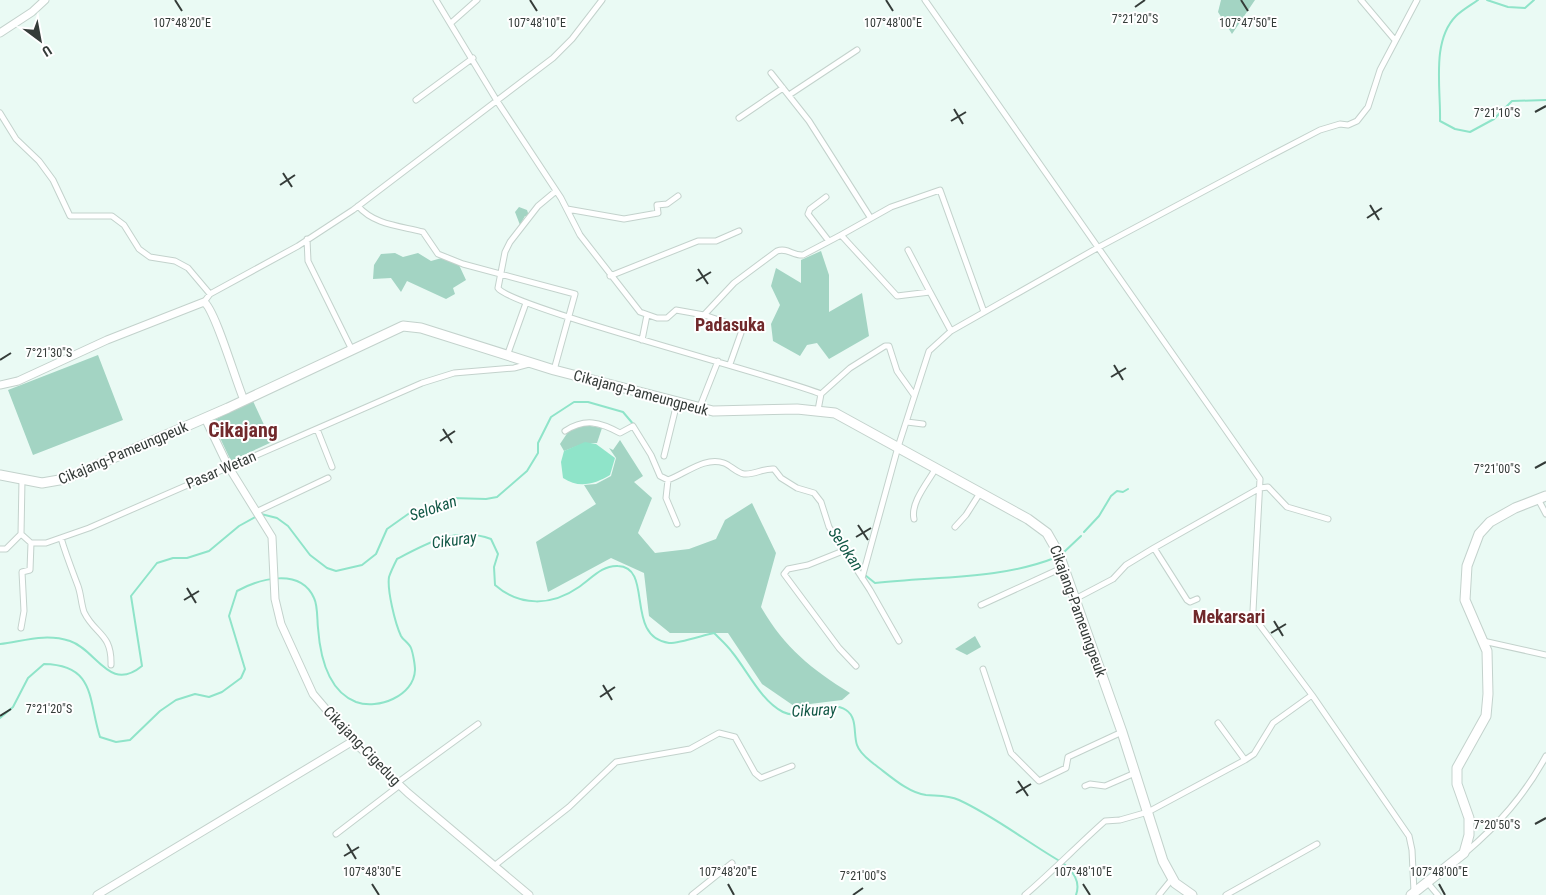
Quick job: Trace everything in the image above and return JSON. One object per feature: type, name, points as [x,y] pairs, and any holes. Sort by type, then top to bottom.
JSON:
[{"type":"main road","name":"Cikajang-Pameungpeuk","points":[[0,475],[48,483],[65,479],[206,418],[398,328],[409,326],[422,328],[554,370],[699,408],[728,413],[818,410],[839,415],[1044,530],[1050,537],[1061,560],[1122,732],[1164,861],[1172,878],[1192,895]]},
{"type":"main road","points":[[1413,894],[1464,853],[1469,835],[1469,818],[1458,784],[1457,768],[1486,716],[1488,658],[1465,600],[1467,566],[1479,534],[1490,522],[1515,508],[1542,498]]},
{"type":"street","points":[[0,33],[32,12],[45,0]]},
{"type":"street","points":[[436,0],[497,100],[556,191],[580,235],[610,276],[640,312],[647,315],[666,318],[676,310],[704,314],[740,327],[741,333],[730,364]]},
{"type":"street","points":[[451,22],[477,0]]},
{"type":"street","points":[[0,385],[18,381],[107,340],[204,302],[210,294],[307,239],[358,206],[553,58],[572,39],[602,0]]},
{"type":"street","points":[[925,0],[1260,479],[1252,611],[1256,620],[1312,695],[1408,836],[1412,850],[1413,894]]},
{"type":"street","points":[[1361,0],[1394,39]]},
{"type":"street","points":[[863,575],[898,447],[928,351],[951,331],[1099,247],[1320,130],[1340,124],[1348,125],[1357,121],[1368,107],[1380,70],[1394,39],[1417,0]]},
{"type":"street","points":[[788,95],[857,50]]},
{"type":"street","points":[[416,100],[473,58]]},
{"type":"street","points":[[771,73],[812,126],[870,218]]},
{"type":"street","points":[[739,118],[784,88]]},
{"type":"street","points":[[0,113],[16,139],[39,162],[53,180],[70,216],[112,216],[124,225],[139,249],[150,257],[175,261],[188,268],[210,294]]},
{"type":"street","points":[[704,314],[734,283],[777,250],[784,249],[800,256],[891,207],[940,190],[984,312]]},
{"type":"street","points":[[556,191],[538,206],[504,252],[500,290],[526,303],[569,317],[642,340],[730,364],[821,394]]},
{"type":"street","points":[[567,209],[627,219],[658,214],[657,205],[667,204],[678,196]]},
{"type":"street","points":[[826,197],[810,209],[808,214],[828,240]]},
{"type":"street","points":[[358,206],[369,216],[403,229],[423,232],[438,254],[460,263],[573,292],[575,294],[554,370]]},
{"type":"street","points":[[610,276],[698,241],[716,241],[739,231]]},
{"type":"street","points":[[841,235],[897,296],[930,292]]},
{"type":"street","points":[[307,239],[308,261],[352,350]]},
{"type":"street","points":[[908,250],[951,331]]},
{"type":"street","points":[[204,302],[207,304],[218,329],[244,400]]},
{"type":"street","points":[[507,356],[526,303]]},
{"type":"street","points":[[642,340],[647,315]]},
{"type":"street","points":[[818,410],[821,394],[850,368],[885,346],[889,346],[898,370],[914,395]]},
{"type":"street","points":[[699,408],[718,361]]},
{"type":"street","name":"Pasar Wetan","points":[[31,543],[46,543],[102,523],[228,466],[438,377],[469,370],[514,368],[532,363]]},
{"type":"street","points":[[664,456],[677,403]]},
{"type":"street","name":"Cikajang-Cigedug","points":[[206,418],[228,466],[272,537],[275,599],[279,616],[290,649],[313,694],[353,742],[399,784],[529,895]]},
{"type":"street","points":[[565,431],[584,422],[607,426],[620,433],[633,426],[651,455],[660,476],[668,480],[682,475],[698,465],[712,461],[722,462],[742,474],[754,474],[765,468],[774,469],[781,478],[797,488],[814,493],[821,502],[829,527],[844,551],[863,575],[899,641]]},
{"type":"street","points":[[907,422],[923,424]]},
{"type":"street","points":[[317,429],[332,467]]},
{"type":"street","points":[[914,519],[913,511],[915,504],[936,468]]},
{"type":"street","points":[[258,514],[328,478]]},
{"type":"street","points":[[0,548],[6,549],[21,534],[22,480]]},
{"type":"street","points":[[668,480],[666,498],[677,524]]},
{"type":"street","points":[[1075,599],[1116,577],[1126,565],[1154,548],[1260,488],[1268,487],[1287,507],[1328,519]]},
{"type":"street","points":[[955,527],[966,515],[980,493]]},
{"type":"street","points":[[1542,498],[1546,514]]},
{"type":"street","points":[[21,534],[31,543],[30,570],[22,572],[24,612],[21,628]]},
{"type":"street","points":[[61,538],[71,570],[79,587],[80,601],[86,614],[107,638],[111,665]]},
{"type":"street","points":[[1154,548],[1187,600],[1190,602],[1197,599]]},
{"type":"street","points":[[844,551],[808,565],[788,569],[784,574],[839,648],[856,666]]},
{"type":"street","points":[[981,606],[1061,560]]},
{"type":"street","points":[[1482,640],[1546,655]]},
{"type":"street","points":[[983,669],[1011,753],[1039,781],[1066,768],[1068,757],[1122,732]]},
{"type":"street","points":[[1025,895],[1105,821],[1120,820],[1148,812],[1254,754],[1273,723],[1312,695]]},
{"type":"street","points":[[1218,723],[1245,760]]},
{"type":"street","points":[[336,834],[478,724]]},
{"type":"street","points":[[494,866],[570,808],[619,760],[692,749],[719,733],[735,738],[755,773],[761,778],[792,766]]},
{"type":"street","points":[[98,895],[353,742]]},
{"type":"street","points":[[1464,853],[1495,828],[1509,812],[1535,777],[1546,756]]},
{"type":"street","points":[[1085,786],[1090,784],[1105,786],[1136,773]]},
{"type":"street","points":[[1226,895],[1317,844]]},
{"type":"street","points":[[692,895],[732,863]]},
{"type":"street","points":[[1159,895],[1172,878]]},
{"type":"street","points":[[1427,882],[1438,895]]},
{"type":"shaded area","points":[[1221,0],[1255,0],[1232,34],[1218,12]]},
{"type":"shaded area","points":[[519,207],[527,210],[529,216],[525,216],[520,225],[515,212]]},
{"type":"shaded area","points":[[821,251],[829,275],[829,312],[862,293],[869,336],[829,359],[817,343],[807,345],[800,356],[773,341],[771,324],[780,305],[771,286],[776,268],[801,283],[801,260]]},
{"type":"shaded area","points":[[395,253],[403,257],[418,253],[431,261],[445,257],[459,265],[466,280],[453,288],[455,294],[446,299],[407,281],[401,292],[391,278],[373,279],[374,265],[381,254]]},
{"type":"shaded area","points":[[98,355],[123,420],[33,455],[8,390]]},
{"type":"shaded area","points":[[253,401],[272,442],[231,461],[212,421]]},
{"type":"shaded area","points":[[585,425],[602,428],[597,443],[585,443],[564,451],[560,444],[570,429]]},
{"type":"shaded area","points":[[620,440],[643,476],[634,482],[652,498],[638,533],[655,553],[689,549],[716,539],[725,520],[752,503],[776,553],[761,607],[779,634],[800,656],[823,675],[850,693],[842,700],[794,706],[762,684],[728,633],[670,633],[649,616],[644,573],[611,558],[548,592],[536,542],[596,504],[584,485],[596,484],[611,476],[616,458],[609,448],[613,450]]},
{"type":"shaded area","points":[[585,442],[596,444],[615,458],[610,475],[593,483],[575,483],[563,478],[561,462],[564,451]]},
{"type":"shaded area","points":[[975,636],[981,647],[967,655],[955,649]]},
{"type":"waterway","points":[[1478,0],[1456,16],[1448,26],[1443,38],[1439,66],[1440,121],[1455,129],[1470,132],[1494,119],[1512,101],[1546,100]]},
{"type":"waterway","points":[[1487,0],[1508,7],[1525,8],[1534,0]]},
{"type":"waterway","name":"Selokan","points":[[261,514],[277,518],[288,526],[310,555],[327,568],[336,571],[362,565],[376,554],[387,529],[411,512],[452,498],[486,499],[497,497],[527,471],[538,453],[538,443],[551,417],[574,402],[588,402],[623,412],[634,425]]},
{"type":"waterway","name":"Selokan","points":[[1084,532],[1099,516],[1111,496],[1117,491],[1123,492],[1128,489]]},
{"type":"waterway","name":"Selokan","points":[[0,644],[35,638],[61,639],[79,646],[112,672],[121,675],[131,673],[142,666],[131,596],[157,563],[173,558],[187,558],[209,551],[239,526],[257,516]]},
{"type":"waterway","name":"Cikuray","points":[[0,718],[13,707],[28,678],[44,664],[61,666],[73,671],[87,687],[100,737],[116,742],[130,740],[160,711],[176,700],[195,694],[209,697],[222,692],[241,678],[245,669],[229,616],[237,591],[256,583],[278,578],[299,582],[308,588],[314,598],[321,649],[327,671],[339,690],[346,697],[365,704],[374,704],[393,699],[402,694],[408,687],[413,679],[415,670],[412,650],[401,636],[390,598],[389,577],[397,559],[443,538],[454,535],[478,535],[491,539],[498,554],[494,567],[495,585],[505,592],[525,600],[547,601],[558,598],[579,587],[597,573],[612,566],[629,569],[635,578],[647,629],[655,638],[673,643],[714,633],[738,659],[761,693],[783,712],[799,714],[831,706],[846,710],[850,713],[854,722],[858,748],[869,760],[912,791],[919,794],[951,797],[973,807],[1063,863],[1077,881],[1076,895]]},
{"type":"waterway","name":"Selokan","points":[[1063,553],[1081,536]]},
{"type":"waterway","name":"Selokan","points":[[865,575],[875,583],[968,576],[1013,570],[1057,557]]},
{"type":"district","name":"Padasuka","points":[[730,324]]},
{"type":"district","name":"Cikajang","points":[[243,430]]},
{"type":"district","name":"Mekarsari","points":[[1229,616]]}]
